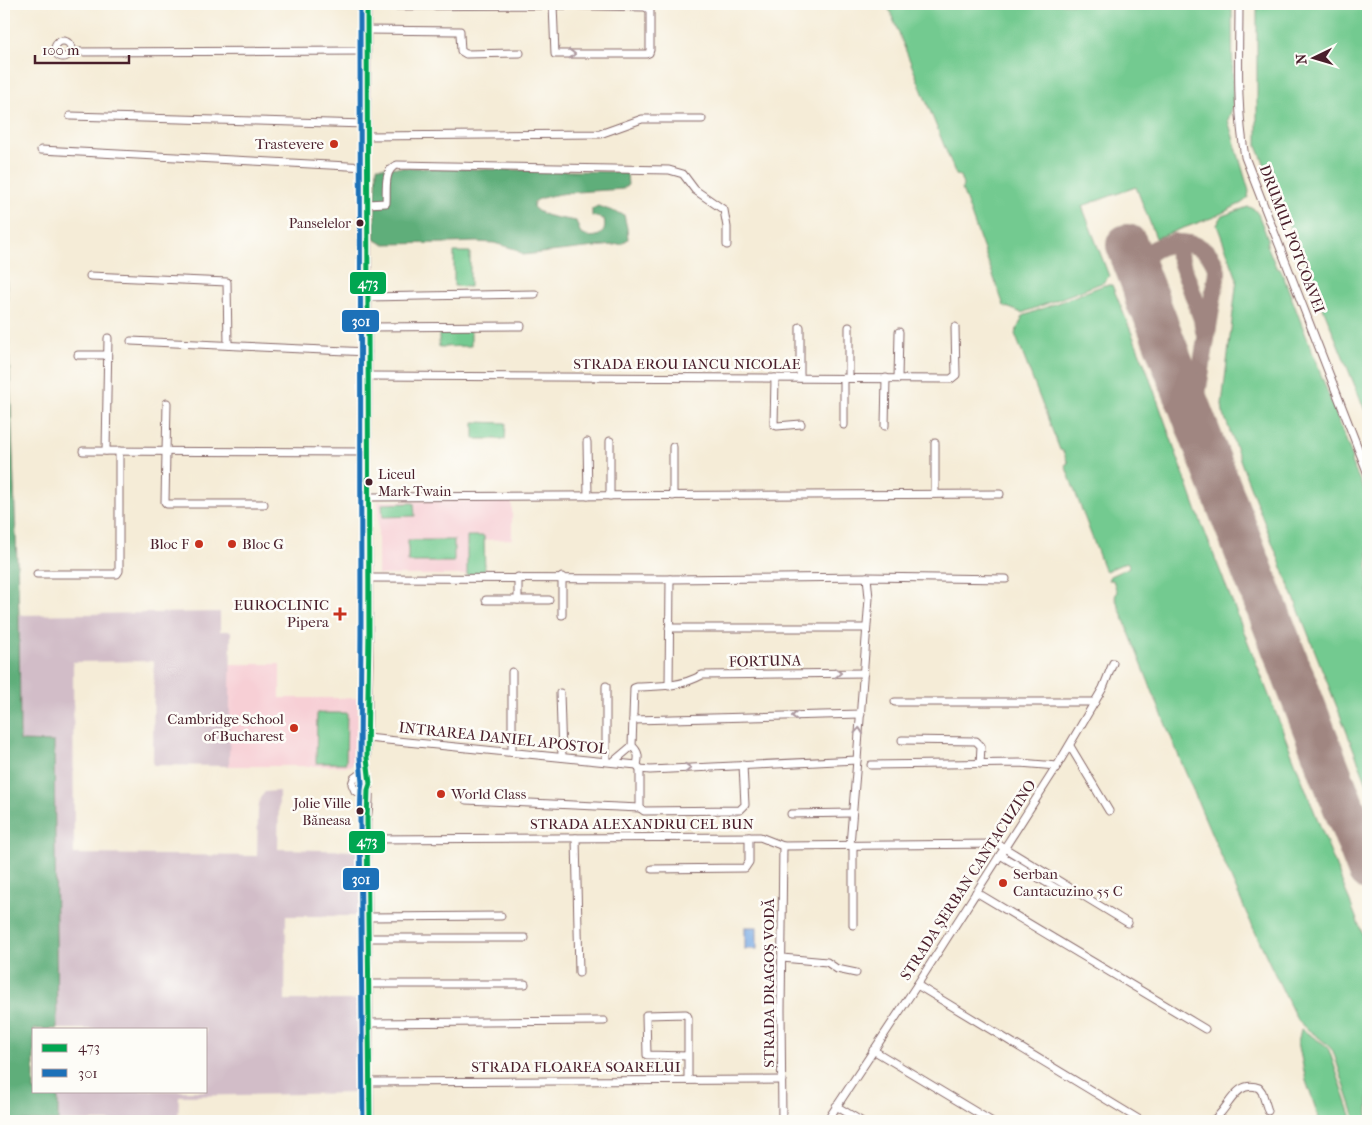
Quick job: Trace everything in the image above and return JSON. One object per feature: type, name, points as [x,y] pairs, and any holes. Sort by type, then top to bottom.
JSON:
[{"type":"street","name":"DRUMUL POTCOAVEI","points":[[1239,4],[1239,99],[1245,156],[1368,474]]},
{"type":"street","points":[[370,1121],[367,839],[368,790],[370,781],[367,758],[369,578],[367,296],[368,5],[553,5],[648,8],[650,10],[649,53],[555,54],[553,5]]},
{"type":"street","points":[[367,30],[456,30],[460,32],[461,51],[463,53],[520,53]]},
{"type":"street","points":[[70,52],[367,51]]},
{"type":"street","points":[[70,116],[367,124]]},
{"type":"street","points":[[367,136],[600,134],[642,119],[702,119]]},
{"type":"street","points":[[41,150],[367,167]]},
{"type":"street","points":[[367,204],[386,203],[388,176],[390,169],[396,165],[669,170],[683,174],[695,190],[724,210],[727,245]]},
{"type":"street","points":[[90,276],[227,282],[228,346]]},
{"type":"street","points":[[367,296],[535,294]]},
{"type":"street","points":[[368,327],[521,326]]},
{"type":"street","points":[[800,327],[800,378]]},
{"type":"street","points":[[844,425],[849,327]]},
{"type":"street","name":"STRADA EROU IANCU NICOLAE","points":[[368,376],[951,378],[956,374],[955,327]]},
{"type":"street","points":[[898,332],[898,378]]},
{"type":"street","points":[[106,451],[108,338]]},
{"type":"street","points":[[131,341],[368,352]]},
{"type":"street","points":[[78,355],[107,355]]},
{"type":"street","points":[[775,378],[774,425],[801,424]]},
{"type":"street","points":[[886,378],[886,426]]},
{"type":"street","points":[[167,403],[165,502],[167,504],[264,504]]},
{"type":"street","points":[[610,441],[610,496]]},
{"type":"street","points":[[587,442],[588,496]]},
{"type":"street","points":[[935,443],[935,494]]},
{"type":"street","points":[[673,447],[673,496]]},
{"type":"street","points":[[82,451],[368,452]]},
{"type":"street","points":[[37,574],[117,574],[119,571],[119,451]]},
{"type":"street","points":[[368,498],[1000,494]]},
{"type":"street","points":[[518,577],[518,600]]},
{"type":"street","points":[[369,578],[562,577],[670,579],[867,577],[1006,579]]},
{"type":"street","points":[[562,577],[562,615]]},
{"type":"street","points":[[853,925],[852,813],[864,673],[868,598],[867,577]]},
{"type":"street","points":[[669,686],[670,579]]},
{"type":"street","points":[[486,600],[549,600]]},
{"type":"street","points":[[669,628],[866,628]]},
{"type":"street","name":"STRADA ȘERBAN CANTACUZINO","points":[[827,1121],[873,1050],[920,987],[976,892],[1070,746],[1109,677],[1113,663]]},
{"type":"street","points":[[512,672],[512,752]]},
{"type":"street","name":"FORTUNA","points":[[633,720],[634,688],[638,686],[669,686],[688,682],[702,675],[864,673]]},
{"type":"street","points":[[606,686],[609,762]]},
{"type":"street","points":[[560,693],[562,757]]},
{"type":"street","points":[[895,702],[1095,702]]},
{"type":"street","points":[[640,808],[639,756],[632,746],[633,720],[861,714]]},
{"type":"street","name":"INTRAREA DANIEL APOSTOL","points":[[367,738],[609,762],[650,770],[857,760]]},
{"type":"street","points":[[902,740],[976,741],[980,743],[980,764]]},
{"type":"street","points":[[609,762],[632,746]]},
{"type":"street","points":[[1070,746],[1109,811]]},
{"type":"street","points":[[367,758],[365,767],[360,775],[354,778],[352,784],[356,791],[361,793],[368,790]]},
{"type":"street","points":[[871,765],[1020,764],[1058,766]]},
{"type":"street","points":[[466,800],[640,808],[644,811],[740,810],[745,805],[743,765]]},
{"type":"street","points":[[360,775],[366,776],[370,781]]},
{"type":"street","points":[[361,793],[367,820]]},
{"type":"street","points":[[791,814],[852,813]]},
{"type":"street","name":"STRADA ALEXANDRU CEL BUN","points":[[367,839],[760,837],[784,846],[998,844],[1005,848]]},
{"type":"street","points":[[576,838],[579,973]]},
{"type":"street","points":[[652,869],[745,868],[749,862],[749,838]]},
{"type":"street","name":"STRADA DRAGOȘ VODĂ","points":[[782,1121],[784,846]]},
{"type":"street","points":[[1005,848],[1128,923]]},
{"type":"street","points":[[1000,855],[1059,890]]},
{"type":"street","points":[[976,892],[1206,1029]]},
{"type":"street","points":[[368,918],[501,916]]},
{"type":"street","points":[[368,938],[525,938]]},
{"type":"street","points":[[782,958],[827,962],[837,969],[856,973]]},
{"type":"street","points":[[368,984],[525,984]]},
{"type":"street","points":[[920,987],[1140,1120]]},
{"type":"street","points":[[688,1056],[647,1055],[646,1014],[686,1014],[688,1017],[688,1056],[688,1080]]},
{"type":"street","points":[[369,1023],[604,1021]]},
{"type":"street","points":[[873,1050],[991,1121]]},
{"type":"street","name":"STRADA FLOAREA SOARELUI","points":[[369,1082],[782,1080]]},
{"type":"street","points":[[1212,1121],[1223,1112],[1231,1097],[1239,1090],[1248,1086],[1259,1088],[1268,1111]]},
{"type":"street","points":[[836,1106],[861,1121]]},
{"type":"shaded area","points":[[378,501],[512,501],[512,539],[485,540],[485,575],[378,575]]},
{"type":"shaded area","points":[[220,612],[220,631],[231,631],[229,766],[153,765],[154,661],[73,662],[74,854],[257,856],[260,798],[265,792],[279,791],[278,849],[362,851],[360,916],[286,916],[285,1000],[360,1000],[360,1093],[179,1096],[178,1121],[58,1121],[58,1092],[208,1092],[208,1028],[57,1028],[54,742],[20,742],[19,615]]},
{"type":"shaded area","name":"Cambridge School of Bucharest","points":[[229,664],[280,664],[280,698],[358,698],[358,758],[351,766],[229,766]]},
{"type":"green space","points":[[887,4],[1232,4],[1233,106],[1228,120],[1249,191],[1248,198],[1214,217],[1156,238],[1136,187],[1082,206],[1109,276],[1104,282],[1022,313],[1004,306],[962,189],[963,185],[960,176],[956,175]]},
{"type":"green space","points":[[1257,4],[1363,4],[1366,14],[1368,14],[1368,418],[1257,146]]},
{"type":"green space","points":[[377,167],[622,172],[627,174],[628,185],[623,189],[576,192],[541,198],[534,202],[533,207],[547,215],[576,221],[581,234],[591,237],[602,233],[605,225],[604,219],[592,216],[592,209],[598,206],[624,215],[628,239],[622,244],[523,255],[515,249],[494,243],[383,244],[374,239]]},
{"type":"green space","points":[[1248,207],[1253,208],[1258,214],[1268,239],[1267,245],[1276,267],[1281,270],[1352,456],[1351,462],[1368,498],[1368,786],[1246,476],[1223,412],[1222,404],[1237,279],[1217,225],[1222,216]]},
{"type":"green space","points":[[4,217],[19,615],[20,741],[54,742],[57,1028],[32,1028],[32,1092],[58,1092],[58,1121],[4,1121]]},
{"type":"green space","points":[[454,252],[470,252],[470,287],[454,286]]},
{"type":"green space","points":[[1104,285],[1112,285],[1146,368],[1197,512],[1368,948],[1368,1121],[1356,1121],[1333,1051],[1325,1042],[1297,1020],[1248,916],[1202,810],[1115,597],[1117,592],[1113,580],[1108,580],[1110,576],[1130,567],[1127,562],[1106,571],[1104,569],[1065,465],[1068,463],[1063,451],[1060,450],[1015,334],[1023,316]]},
{"type":"green space","points":[[439,331],[471,331],[471,346],[439,347]]},
{"type":"green space","points":[[474,422],[506,423],[505,439],[474,439]]},
{"type":"green space","points":[[414,503],[415,516],[383,517],[382,504]]},
{"type":"green space","points":[[467,536],[484,536],[485,575],[467,575]]},
{"type":"green space","points":[[408,540],[454,540],[454,562],[408,562]]},
{"type":"green space","points":[[317,713],[347,713],[346,763],[316,763]]},
{"type":"green space","points":[[1301,1029],[1324,1044],[1329,1050],[1353,1121],[1320,1121],[1306,1081],[1298,1042]]},
{"type":"water","points":[[745,927],[757,927],[757,949],[745,949]]},
{"type":"taxiway","points":[[1174,242],[1202,319],[1204,331]]},
{"type":"taxiway","points":[[1161,332],[1148,323],[1138,311],[1133,297],[1132,284],[1135,272],[1141,261],[1150,252],[1162,246],[1175,243],[1195,245],[1208,253],[1214,262],[1217,272],[1197,394],[1199,430]]},
{"type":"runway","points":[[1127,245],[1368,870]]},
{"type":"transit line","name":"301","points":[[360,4],[360,758],[362,783],[360,820],[363,1121]]},
{"type":"transit line","name":"473","points":[[367,4],[369,633],[367,758],[370,784],[367,820],[370,1121]]},
{"type":"place","name":"Trastevere","points":[[334,144]]},
{"type":"place","name":"Panselelor","points":[[360,223]]},
{"type":"place","name":"Liceul Mark Twain","points":[[369,482]]},
{"type":"place","name":"Bloc F","points":[[199,544]]},
{"type":"place","name":"Bloc G","points":[[232,544]]},
{"type":"place","name":"EUROCLINIC Pipera","points":[[340,614]]},
{"type":"place","name":"Cambridge School of Bucharest","points":[[294,728]]},
{"type":"place","name":"World Class","points":[[441,794]]},
{"type":"place","name":"Jolie Ville Băneasa","points":[[360,811]]},
{"type":"place","name":"Serban Cantacuzino 55 C","points":[[1003,883]]}]
